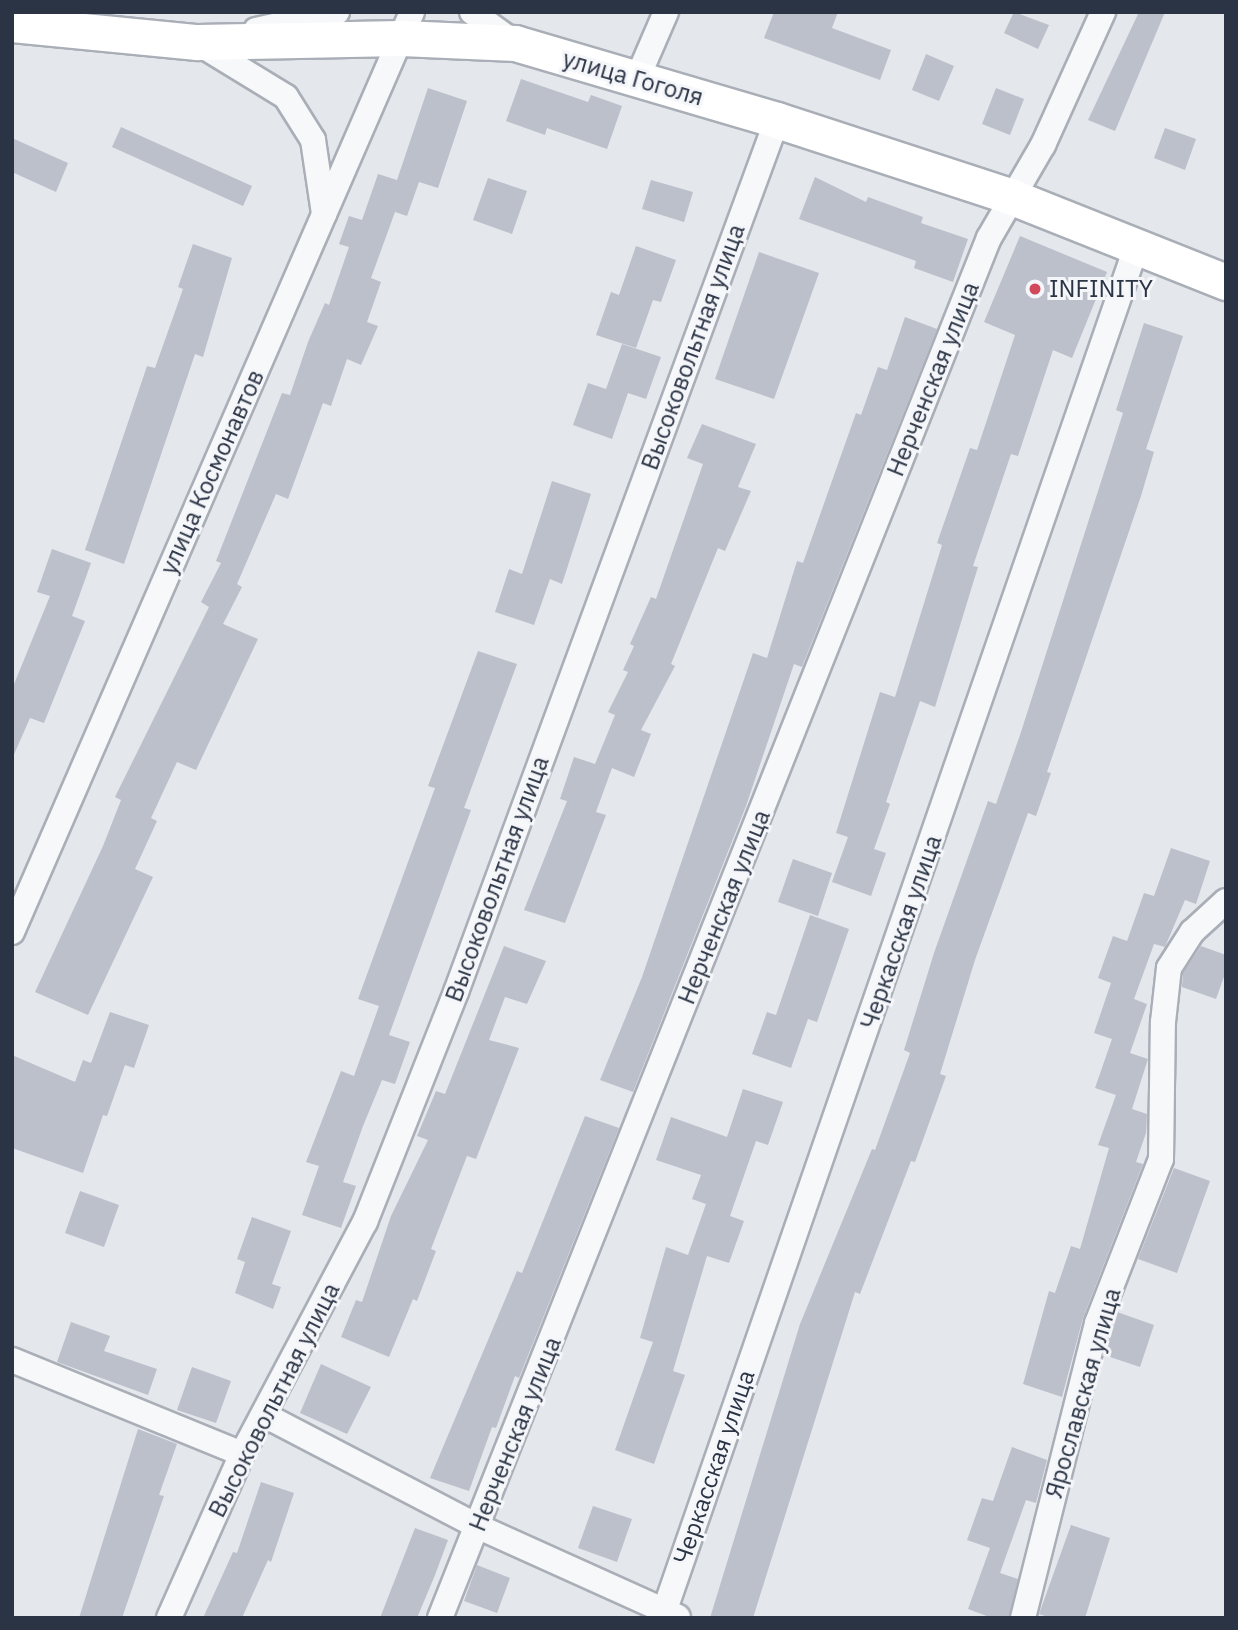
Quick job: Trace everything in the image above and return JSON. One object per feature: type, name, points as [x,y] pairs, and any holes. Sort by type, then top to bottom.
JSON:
[{"type":"highway","name":"улица Гоголя","points":[[12,24],[197,42],[406,25],[515,43],[777,120],[1012,197],[1226,282]]},
{"type":"street","points":[[197,42],[337,12]]},
{"type":"street","points":[[472,12],[515,43]]},
{"type":"street","points":[[636,79],[666,12]]},
{"type":"street","name":"Нерченская улица","points":[[440,1618],[983,251],[1043,145],[1103,12]]},
{"type":"street","name":"улица Космонавтов","points":[[12,932],[406,25]]},
{"type":"street","points":[[197,42],[286,97],[313,140],[324,215]]},
{"type":"street","name":"Высоковольтная улица","points":[[169,1618],[242,1454],[365,1222],[416,1094],[777,120]]},
{"type":"street","name":"Черкасская улица","points":[[668,1616],[1137,245]]},
{"type":"street","name":"Ярославская улица","points":[[1023,1618],[1097,1323],[1161,1160],[1163,1022],[1169,968],[1192,932],[1226,901]]},
{"type":"street","points":[[12,1360],[242,1454]]},
{"type":"street","points":[[264,1415],[478,1527],[668,1616]]},
{"type":"building","points":[[774,12],[838,12],[832,28],[891,50],[880,80],[764,38]]},
{"type":"building","points":[[1014,12],[1049,25],[1038,49],[1004,33]]},
{"type":"building","points":[[1139,12],[1165,12],[1115,131],[1088,120]]},
{"type":"building","points":[[926,54],[954,66],[939,101],[912,90]]},
{"type":"building","points":[[521,79],[588,102],[591,95],[622,106],[607,149],[547,128],[545,135],[506,121]]},
{"type":"building","points":[[428,88],[467,101],[438,188],[419,182],[407,216],[395,212],[371,278],[381,282],[367,322],[378,326],[361,365],[347,359],[331,406],[323,403],[288,499],[276,494],[237,584],[242,587],[223,624],[258,639],[196,770],[177,762],[151,818],[157,821],[135,869],[153,877],[88,1015],[35,992],[103,846],[121,800],[115,797],[209,607],[201,602],[221,563],[216,561],[282,393],[290,395],[308,342],[325,303],[329,305],[349,247],[339,244],[349,216],[362,220],[378,174],[397,180]]},
{"type":"building","points":[[996,88],[1024,99],[1010,135],[982,124]]},
{"type":"building","points":[[121,127],[252,186],[243,206],[112,147]]},
{"type":"building","points":[[1165,128],[1196,139],[1185,170],[1154,158]]},
{"type":"building","points":[[12,138],[68,163],[56,192],[12,172]]},
{"type":"building","points":[[815,177],[866,202],[868,197],[923,217],[921,223],[968,239],[953,282],[914,268],[916,261],[799,219]]},
{"type":"building","points":[[488,178],[527,191],[512,234],[473,220]]},
{"type":"building","points":[[651,180],[693,192],[684,222],[642,209]]},
{"type":"building","points":[[1020,236],[1107,272],[1072,358],[1053,350],[1018,456],[1011,454],[973,566],[978,567],[935,707],[920,701],[886,802],[890,804],[874,849],[886,853],[871,896],[832,882],[848,837],[836,833],[880,692],[895,697],[942,545],[937,543],[970,448],[977,450],[1015,335],[984,322]]},
{"type":"building","points":[[193,244],[232,258],[203,357],[195,354],[124,564],[85,550],[147,366],[155,368],[183,289],[178,287]]},
{"type":"building","points":[[636,246],[676,260],[661,302],[653,300],[636,348],[596,335],[611,292],[619,295]]},
{"type":"building","points":[[759,252],[819,273],[774,399],[715,379]]},
{"type":"building","points":[[905,317],[937,329],[802,667],[794,664],[746,806],[633,1092],[600,1080],[642,977],[753,653],[767,658],[797,561],[803,563],[856,413],[861,415],[878,367],[887,370]]},
{"type":"building","points":[[1144,323],[1183,336],[1146,449],[1154,452],[1141,496],[1047,772],[1051,773],[1036,816],[1028,813],[975,960],[940,1074],[946,1076],[915,1162],[911,1161],[860,1294],[855,1292],[753,1618],[710,1618],[800,1324],[872,1149],[875,1150],[910,1053],[904,1050],[934,953],[988,801],[996,804],[1021,732],[1123,413],[1116,410]]},
{"type":"building","points":[[622,344],[661,357],[646,399],[628,393],[612,439],[573,425],[588,383],[606,389]]},
{"type":"building","points":[[702,424],[756,444],[738,487],[751,491],[725,551],[718,548],[671,664],[675,666],[641,730],[651,734],[634,777],[612,768],[596,812],[606,815],[565,923],[524,910],[567,801],[560,799],[574,757],[595,764],[615,715],[608,712],[628,672],[623,670],[634,646],[630,644],[651,597],[656,599],[703,464],[687,458]]},
{"type":"building","points":[[552,481],[591,494],[562,584],[550,579],[534,625],[495,612],[509,569],[522,574]]},
{"type":"building","points":[[52,549],[91,563],[72,616],[85,621],[44,723],[30,718],[12,759],[12,689],[50,596],[37,592]]},
{"type":"building","points":[[478,651],[517,664],[464,808],[471,810],[389,1035],[410,1042],[395,1084],[382,1080],[343,1182],[356,1186],[341,1228],[302,1215],[319,1166],[306,1162],[341,1071],[354,1076],[379,1006],[358,999],[435,788],[428,786]]},
{"type":"building","points":[[1171,848],[1210,861],[1196,904],[1185,900],[1165,947],[1154,944],[1134,999],[1147,1004],[1130,1053],[1148,1059],[1132,1109],[1147,1114],[1146,1133],[1136,1162],[1143,1164],[1083,1318],[1062,1397],[1023,1384],[1049,1291],[1055,1293],[1071,1246],[1080,1249],[1109,1148],[1098,1145],[1116,1095],[1095,1088],[1112,1039],[1094,1033],[1111,983],[1098,978],[1113,936],[1127,941],[1144,893],[1154,896]]},
{"type":"building","points":[[793,859],[832,873],[818,916],[778,902]]},
{"type":"building","points":[[810,915],[849,929],[817,1022],[808,1019],[791,1068],[752,1054],[767,1012],[776,1015]]},
{"type":"building","points":[[504,946],[546,961],[527,1004],[505,997],[489,1040],[519,1048],[476,1159],[467,1156],[431,1249],[436,1251],[417,1301],[413,1299],[389,1357],[341,1337],[356,1300],[362,1302],[391,1216],[428,1140],[417,1136],[436,1091],[445,1094]]},
{"type":"building","points":[[1201,946],[1226,955],[1226,971],[1216,999],[1182,987],[1183,973]]},
{"type":"building","points":[[110,1012],[149,1025],[134,1068],[125,1065],[107,1116],[103,1115],[83,1173],[12,1148],[12,1055],[75,1082],[83,1060],[91,1063]]},
{"type":"building","points":[[743,1089],[783,1102],[768,1145],[756,1141],[730,1216],[744,1221],[729,1263],[707,1256],[673,1371],[685,1375],[654,1464],[615,1450],[653,1342],[640,1338],[666,1247],[688,1255],[706,1204],[692,1199],[701,1175],[656,1160],[671,1117],[727,1137]]},
{"type":"building","points":[[585,1116],[619,1128],[519,1378],[515,1376],[496,1428],[492,1427],[469,1491],[430,1478],[517,1271],[522,1273]]},
{"type":"building","points":[[1174,1168],[1210,1181],[1177,1273],[1138,1259]]},
{"type":"building","points":[[80,1191],[119,1205],[104,1247],[65,1233]]},
{"type":"building","points":[[252,1217],[291,1231],[272,1284],[281,1287],[273,1309],[235,1293],[245,1262],[237,1259]]},
{"type":"building","points":[[1117,1312],[1154,1325],[1140,1367],[1104,1355]]},
{"type":"building","points":[[71,1322],[110,1336],[104,1351],[157,1369],[148,1395],[57,1362]]},
{"type":"building","points":[[321,1364],[371,1387],[347,1434],[300,1413]]},
{"type":"building","points":[[192,1367],[231,1381],[216,1423],[177,1410]]},
{"type":"building","points":[[138,1429],[177,1444],[159,1495],[164,1496],[122,1618],[79,1618]]},
{"type":"building","points":[[1012,1447],[1047,1460],[1036,1503],[1026,1500],[1000,1573],[1018,1579],[1009,1618],[992,1618],[968,1609],[990,1548],[967,1540],[982,1498],[993,1501]]},
{"type":"building","points":[[261,1482],[294,1493],[271,1562],[268,1560],[242,1618],[203,1618],[233,1552],[237,1553]]},
{"type":"building","points":[[593,1506],[632,1519],[617,1562],[578,1548]]},
{"type":"building","points":[[1071,1525],[1110,1538],[1085,1618],[1051,1618],[1039,1614]]},
{"type":"building","points":[[415,1528],[448,1540],[435,1575],[417,1618],[380,1618]]},
{"type":"building","points":[[477,1565],[510,1578],[497,1613],[464,1601]]},
{"type":"place","name":"INFINITY","points":[[1035,289]]}]
